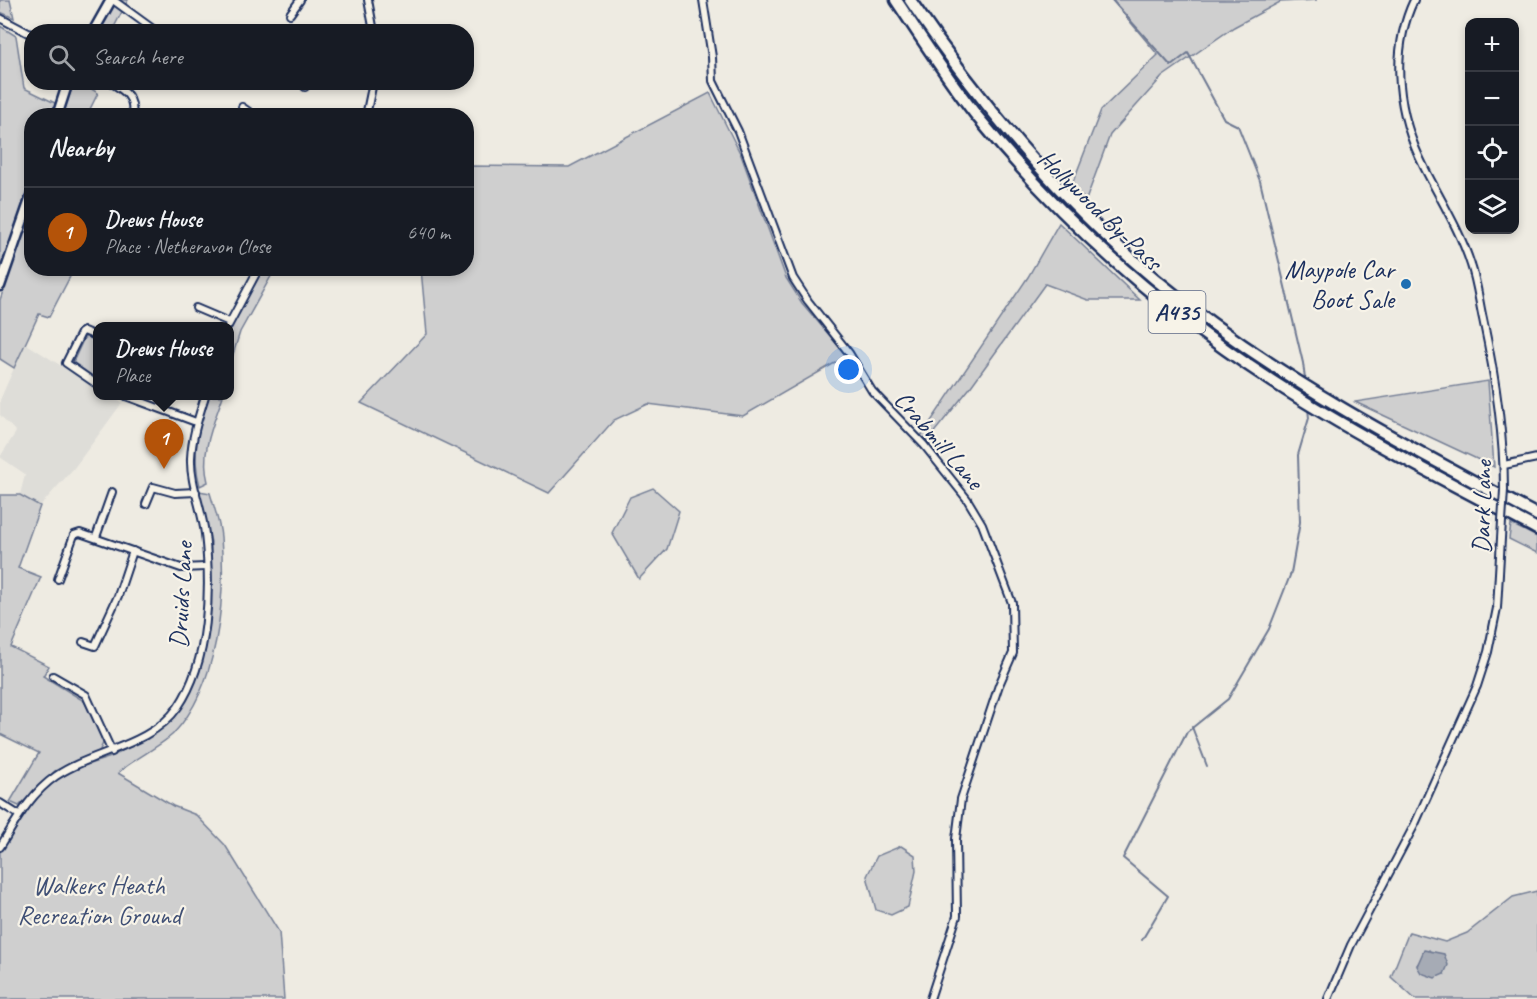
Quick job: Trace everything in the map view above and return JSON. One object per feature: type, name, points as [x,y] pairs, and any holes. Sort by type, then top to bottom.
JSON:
[{"type":"highway","name":"Hollywood By-Pass","points":[[896,0],[977,116],[1070,219],[1142,284],[1272,381],[1385,448],[1537,529]]},
{"type":"highway","name":"Hollywood By-Pass","points":[[910,0],[989,109],[1032,160],[1076,206],[1154,278],[1278,370],[1421,453],[1537,514]]},
{"type":"street","points":[[98,24],[112,0],[146,24]]},
{"type":"street","points":[[290,14],[300,0]]},
{"type":"street","points":[[368,0],[372,24]]},
{"type":"street","name":"Crabmill Lane","points":[[703,0],[712,57],[713,81],[738,131],[793,278],[849,353],[872,391],[924,445],[967,499],[982,524],[1012,603],[1014,652],[999,685],[961,799],[956,839],[957,916],[930,999]]},
{"type":"street","name":"Dark Lane","points":[[1328,999],[1351,945],[1415,824],[1477,686],[1488,652],[1497,608],[1504,465],[1496,383],[1471,265],[1447,207],[1420,157],[1407,121],[1398,78],[1401,43],[1407,15],[1414,0]]},
{"type":"street","points":[[0,18],[24,31]]},
{"type":"street","points":[[60,108],[65,90]]},
{"type":"street","points":[[123,90],[131,99],[132,108]]},
{"type":"street","points":[[368,108],[371,90]]},
{"type":"street","points":[[0,286],[24,217]]},
{"type":"street","points":[[229,322],[255,276]]},
{"type":"street","points":[[195,308],[224,322]]},
{"type":"street","points":[[93,335],[84,331],[81,333],[66,363],[93,382]]},
{"type":"street","points":[[137,400],[196,422]]},
{"type":"street","name":"Druids Lane","points":[[0,847],[35,793],[56,776],[138,739],[165,720],[177,708],[188,690],[201,648],[206,567],[205,533],[191,460],[196,422],[204,400]]},
{"type":"street","points":[[1504,465],[1537,458]]},
{"type":"street","points":[[146,504],[153,487],[175,494],[196,492]]},
{"type":"street","points":[[96,537],[112,492]]},
{"type":"street","points":[[58,579],[74,535],[80,533],[181,568],[206,567]]},
{"type":"street","points":[[83,642],[95,646],[118,596],[134,551]]},
{"type":"street","points":[[53,676],[86,695],[112,752]]},
{"type":"street","points":[[0,803],[19,815]]},
{"type":"shaded area","points":[[25,343],[93,386],[93,400],[116,400],[122,403],[74,468],[40,506],[20,495],[25,474],[0,457],[16,432],[0,415],[0,400]]},
{"type":"shaded area","points":[[1424,950],[1444,954],[1448,965],[1444,974],[1435,978],[1421,973],[1417,966]]},
{"type":"green space","points":[[0,0],[10,0],[14,18],[0,12]]},
{"type":"green space","points":[[117,0],[128,0],[116,24],[104,24]]},
{"type":"green space","points":[[1112,0],[1317,0],[1280,2],[1234,27],[1162,77],[1110,135],[1086,200],[1071,187],[1101,110],[1158,55]]},
{"type":"green space","points":[[0,26],[16,36],[24,90],[57,104],[56,108],[24,108],[24,203],[0,273]]},
{"type":"green space","points":[[71,90],[93,90],[98,93],[90,108],[65,108]]},
{"type":"green space","points":[[710,93],[741,155],[786,278],[802,303],[847,356],[743,416],[648,404],[614,420],[549,493],[361,403],[427,334],[422,276],[474,276],[474,166],[569,167]]},
{"type":"green space","points":[[1059,223],[1140,300],[1088,300],[1045,284],[969,389],[927,441],[921,436],[1028,277]]},
{"type":"green space","points":[[24,226],[24,276],[70,276],[49,317],[39,314],[14,368],[0,359],[0,300]]},
{"type":"green space","points":[[258,276],[271,276],[240,332],[234,351],[234,322]]},
{"type":"green space","points":[[89,336],[93,338],[93,376],[73,362],[84,338]]},
{"type":"green space","points":[[1488,381],[1494,467],[1355,402]]},
{"type":"green space","points":[[207,400],[222,400],[207,449],[208,482],[200,486],[196,463],[199,429]]},
{"type":"green space","points":[[653,488],[679,511],[667,549],[639,579],[612,533],[630,497]]},
{"type":"green space","name":"Walkers Heath Recreation Ground","points":[[199,491],[210,493],[221,537],[220,614],[210,667],[189,714],[174,733],[118,773],[173,806],[196,815],[225,845],[279,932],[284,999],[0,999],[0,850],[22,815],[51,783],[80,767],[111,757],[161,729],[185,702],[193,686],[202,659],[207,618],[211,542]]},
{"type":"green space","points":[[0,495],[20,495],[40,506],[18,568],[41,577],[11,647],[49,666],[43,676],[84,701],[104,741],[98,754],[55,771],[19,806],[10,802],[39,753],[0,734]]},
{"type":"green space","points":[[1511,524],[1537,537],[1537,553],[1509,539]]},
{"type":"green space","points":[[901,846],[915,855],[916,871],[908,907],[891,915],[876,910],[867,876],[877,856]]},
{"type":"green space","points":[[1537,891],[1537,999],[1415,999],[1391,977],[1409,932],[1445,942],[1467,933],[1513,897]],"holes":[[[1429,950],[1444,974],[1417,965]]]},
{"type":"waterway","points":[[1112,0],[1171,66],[1188,53],[1224,119],[1238,126],[1260,181],[1305,379]]},
{"type":"waterway","points":[[1142,940],[1168,896],[1123,858],[1187,732],[1228,699],[1269,629],[1291,573],[1300,522],[1298,455],[1309,418],[1308,409]]},
{"type":"waterway","points":[[1192,727],[1207,766]]},
{"type":"place","name":"Maypole Car Boot Sale","points":[[1406,284]]},
{"type":"place","name":"Drews House","points":[[164,469]]}]
